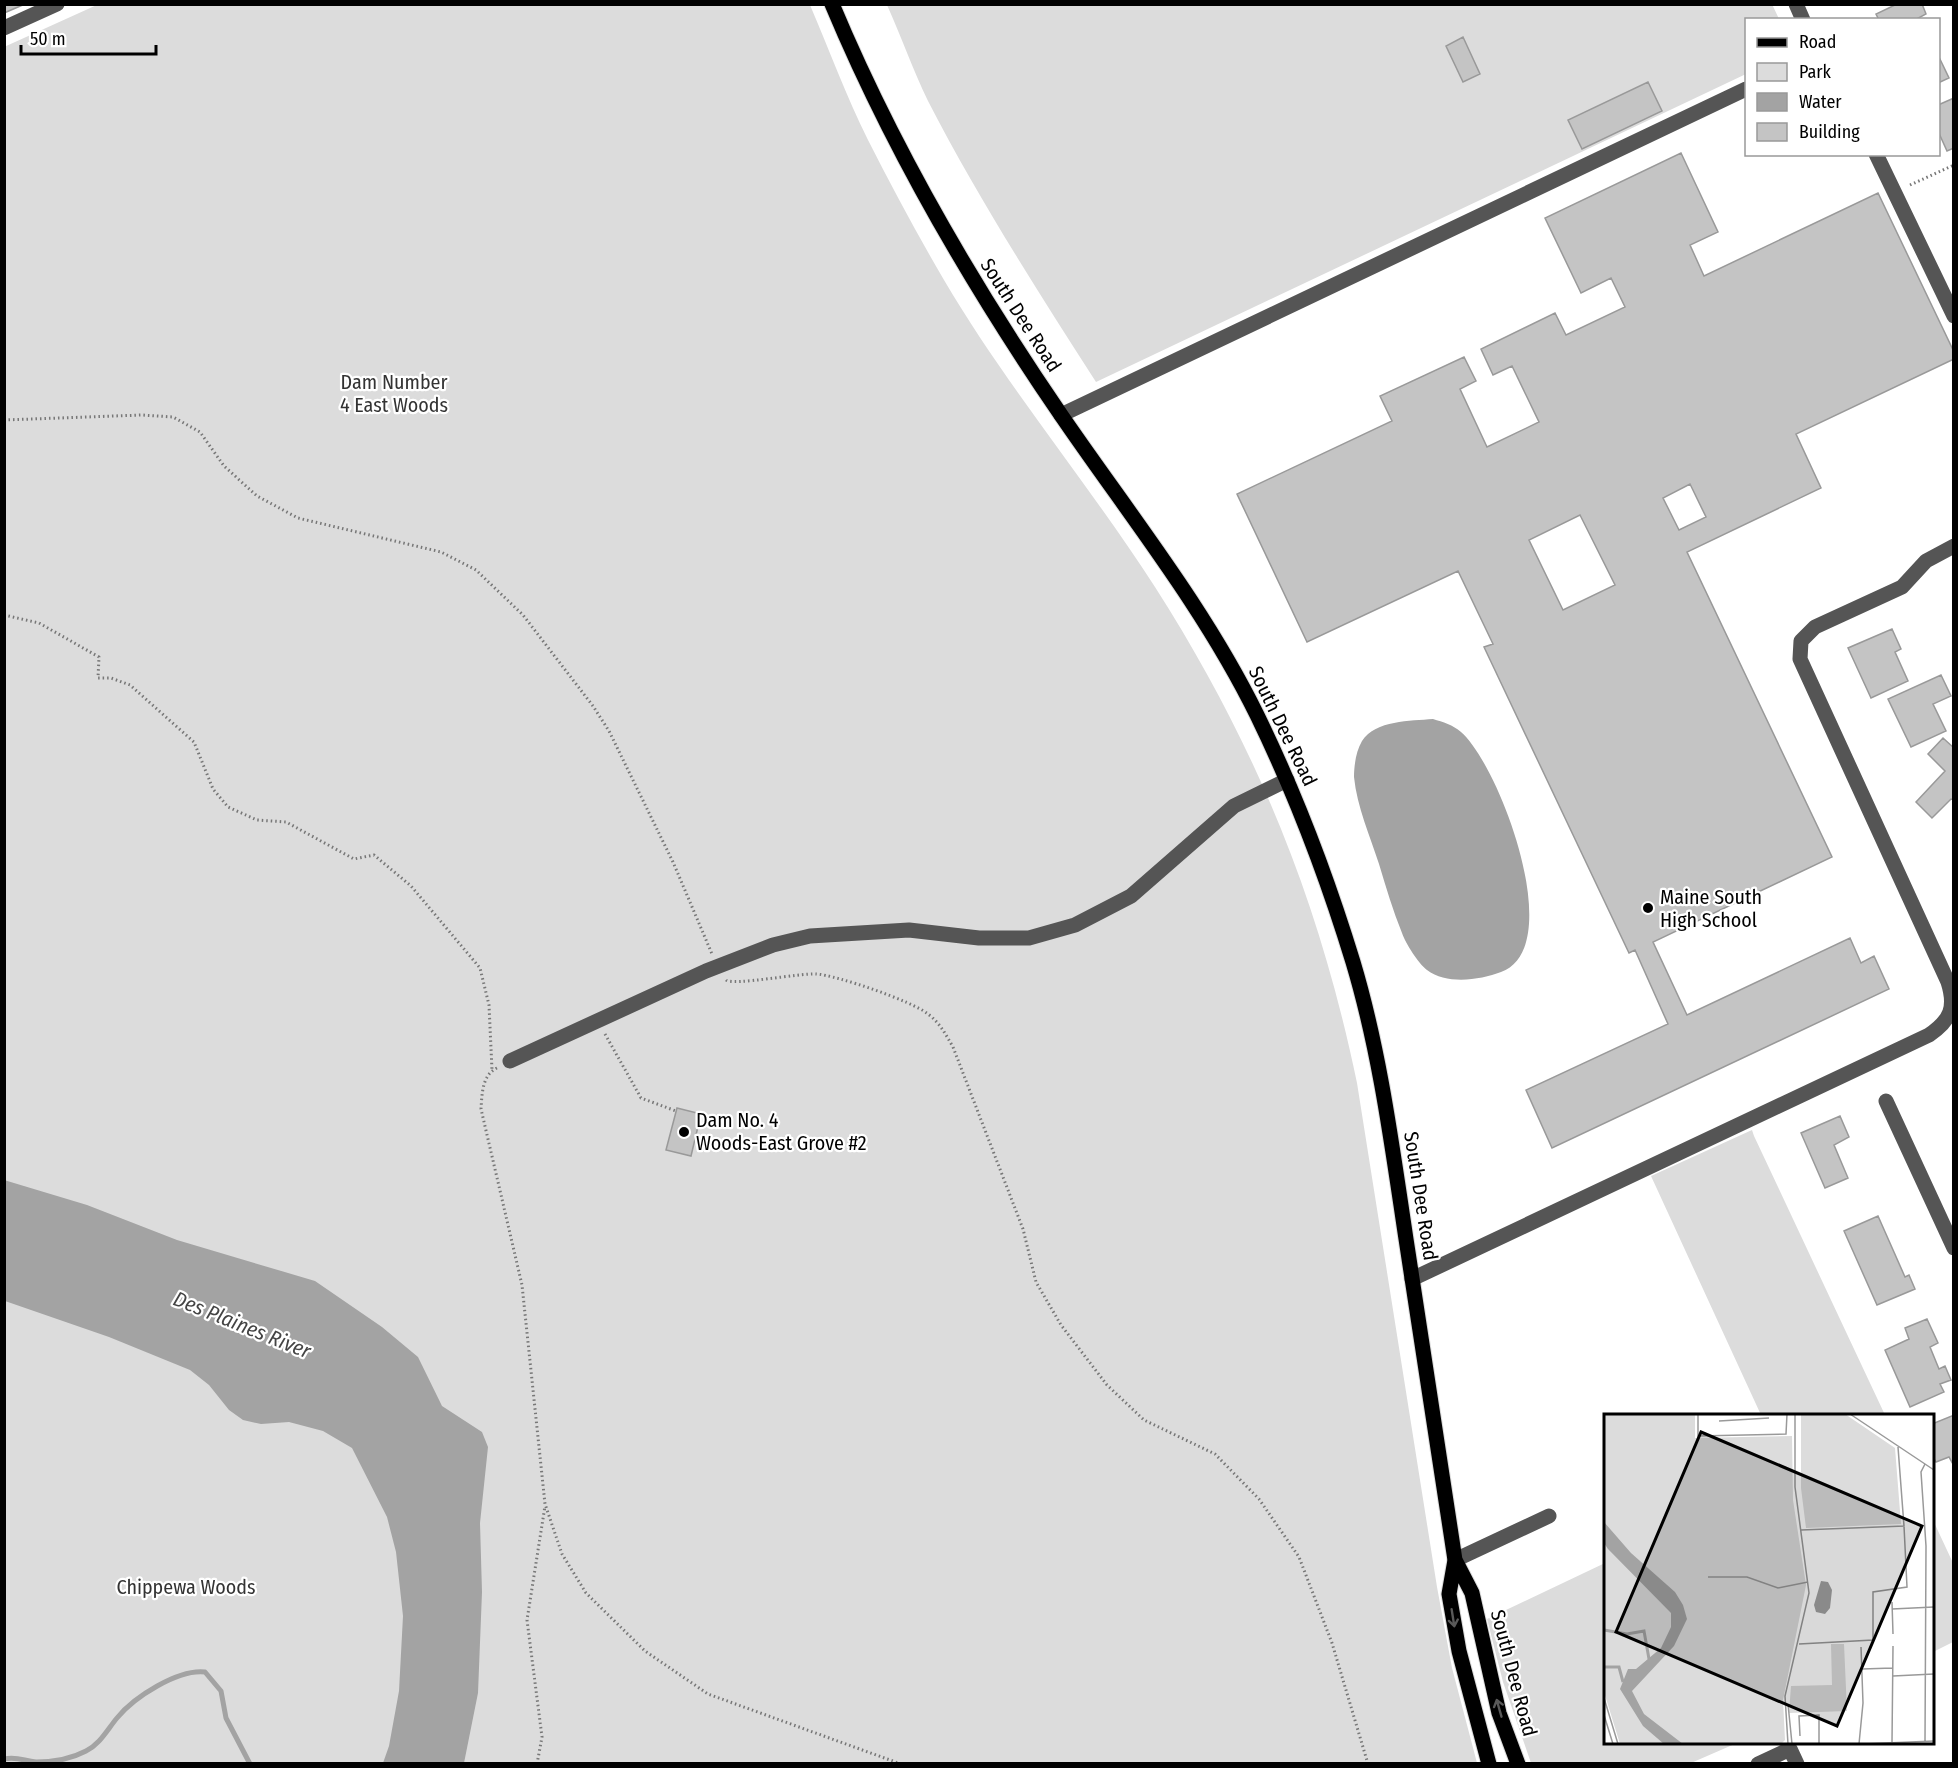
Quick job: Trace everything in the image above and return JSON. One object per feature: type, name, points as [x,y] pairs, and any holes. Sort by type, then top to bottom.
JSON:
[{"type":"main road","name":"South Dee Road","points":[[832,4],[878,107],[936,218],[990,310],[1210,631],[1255,711],[1287,780],[1321,864],[1356,976],[1389,1128],[1455,1560],[1472,1593],[1499,1713],[1518,1764]]},
{"type":"main road","name":"South Dee Road","points":[[1455,1560],[1449,1594],[1457,1639],[1489,1764]]},
{"type":"street","points":[[4,28],[57,4]]},
{"type":"street","points":[[1796,4],[1802,18]]},
{"type":"street","points":[[1061,415],[1745,88]]},
{"type":"street","points":[[1877,156],[1953,316]]},
{"type":"street","points":[[1412,1279],[1929,1035],[1949,1017],[1953,1007],[1947,982],[1805,669],[1800,650],[1801,641],[1815,627],[1902,587],[1926,561],[1953,546]]},
{"type":"street","points":[[510,1061],[706,971],[773,945],[810,936],[909,930],[1006,939],[1029,938],[1067,928],[1104,912],[1131,896],[1234,806],[1287,780]]},
{"type":"street","points":[[1886,1101],[1953,1248]]},
{"type":"street","points":[[1455,1560],[1550,1516]]},
{"type":"street","points":[[1758,1764],[1790,1749],[1797,1764]]},
{"type":"path","points":[[1894,192],[1953,165]]},
{"type":"path","points":[[4,420],[142,415],[173,417],[200,432],[224,466],[257,496],[298,518],[441,552],[476,570],[523,615],[593,706],[609,731],[673,862],[713,957]]},
{"type":"path","points":[[4,615],[39,623],[99,657],[98,678],[111,678],[130,685],[194,742],[213,789],[228,807],[257,820],[285,822],[354,859],[374,855],[411,886],[480,968],[489,1005],[492,1070],[483,1087],[481,1109],[522,1285],[545,1504],[562,1554],[586,1593],[645,1651],[708,1694],[901,1764]]},
{"type":"path","points":[[722,974],[728,983],[737,984],[765,977],[818,974],[912,1004],[940,1025],[953,1047],[1023,1229],[1036,1282],[1061,1326],[1107,1385],[1144,1420],[1215,1454],[1259,1499],[1299,1557],[1332,1643],[1368,1764]]},
{"type":"path","points":[[598,1022],[640,1098],[676,1111]]},
{"type":"path","points":[[492,1070],[510,1061]]},
{"type":"path","points":[[537,1764],[542,1737],[527,1620],[545,1504]]},
{"type":"green space","points":[[99,4],[810,5],[860,123],[934,263],[968,320],[1155,587],[1224,705],[1280,826],[1324,951],[1357,1083],[1437,1587],[1452,1668],[1477,1763],[5,1763],[4,47]]},
{"type":"green space","points":[[1772,4],[1779,18],[1745,18],[1745,74],[1096,382],[1009,243],[947,137],[928,101],[887,5]]},
{"type":"green space","points":[[1752,1130],[1885,1414],[1761,1414],[1651,1176]]},
{"type":"green space","points":[[1934,1522],[1953,1563],[1953,1642],[1934,1652]]},
{"type":"green space","points":[[1604,1563],[1604,1744],[1735,1744],[1691,1763],[1531,1763],[1503,1682],[1487,1619]]},
{"type":"water","points":[[1433,719],[1461,732],[1477,751],[1493,780],[1521,856],[1528,894],[1528,929],[1520,956],[1501,972],[1474,979],[1444,978],[1435,975],[1424,967],[1413,953],[1393,908],[1361,810],[1354,777],[1357,754],[1362,741],[1368,734],[1385,725]]},
{"type":"water","name":"Des Plaines River","points":[[4,1180],[87,1205],[177,1240],[315,1281],[382,1327],[418,1357],[442,1406],[482,1432],[488,1447],[480,1523],[482,1592],[478,1693],[464,1763],[383,1763],[389,1746],[399,1691],[403,1616],[396,1552],[387,1517],[352,1448],[323,1431],[289,1422],[261,1424],[243,1420],[229,1410],[209,1385],[190,1370],[109,1337],[5,1301]]},
{"type":"building","points":[[4,4],[25,4],[4,13]]},
{"type":"building","points":[[1897,4],[1922,4],[1926,14],[1919,18],[1878,18],[1876,14]]},
{"type":"building","points":[[1463,37],[1480,74],[1463,82],[1446,46]]},
{"type":"building","points":[[1940,59],[1949,78],[1940,82]]},
{"type":"building","points":[[1648,82],[1662,111],[1582,149],[1568,120]]},
{"type":"building","points":[[1954,98],[1954,148],[1947,151],[1940,135],[1940,104]]},
{"type":"building","points":[[1681,153],[1718,232],[1690,245],[1704,276],[1878,193],[1954,352],[1954,359],[1796,434],[1821,488],[1687,552],[1832,857],[1653,942],[1687,1015],[1850,938],[1861,963],[1874,956],[1889,989],[1552,1148],[1526,1090],[1668,1024],[1635,950],[1629,953],[1484,647],[1493,644],[1458,571],[1307,642],[1237,494],[1392,421],[1380,396],[1464,357],[1476,381],[1460,389],[1487,447],[1539,422],[1512,366],[1493,375],[1481,349],[1555,313],[1566,335],[1625,307],[1611,278],[1581,293],[1545,218]],"holes":[[[1690,484],[1706,517],[1679,530],[1663,498]],[[1580,515],[1615,585],[1563,610],[1529,540]]]},
{"type":"building","points":[[1892,629],[1901,649],[1895,652],[1908,681],[1871,698],[1848,648]]},
{"type":"building","points":[[1941,675],[1951,696],[1933,704],[1946,731],[1911,747],[1888,699]]},
{"type":"building","points":[[1943,738],[1954,748],[1954,800],[1951,799],[1932,818],[1916,802],[1945,771],[1928,754]]},
{"type":"building","name":"Dam No. 4 Woods-East Grove #2","points":[[677,1108],[701,1114],[691,1156],[666,1150]]},
{"type":"building","points":[[1840,1116],[1849,1137],[1834,1145],[1848,1178],[1825,1188],[1801,1133]]},
{"type":"building","points":[[1878,1216],[1905,1277],[1909,1275],[1915,1289],[1877,1305],[1844,1231]]},
{"type":"building","points":[[1927,1319],[1938,1343],[1930,1347],[1939,1369],[1945,1366],[1951,1380],[1940,1384],[1944,1392],[1910,1407],[1885,1350],[1909,1339],[1905,1328]]},
{"type":"building","points":[[1954,1415],[1954,1466],[1949,1457],[1936,1462],[1934,1458],[1934,1423]]},
{"type":"waterway","points":[[4,1759],[42,1762],[62,1760],[80,1754],[95,1745],[117,1718],[145,1693],[182,1675],[205,1672],[221,1691],[226,1718],[250,1764]]},
{"type":"place","name":"Maine South High School","points":[[1648,908]]},
{"type":"place","name":"Dam No. 4 Woods-East Grove #2","points":[[684,1132]]},
{"type":"park label","name":"Dam Number 4 East Woods","points":[[394,394]]},
{"type":"park label","name":"Chippewa Woods","points":[[186,1587]]}]
